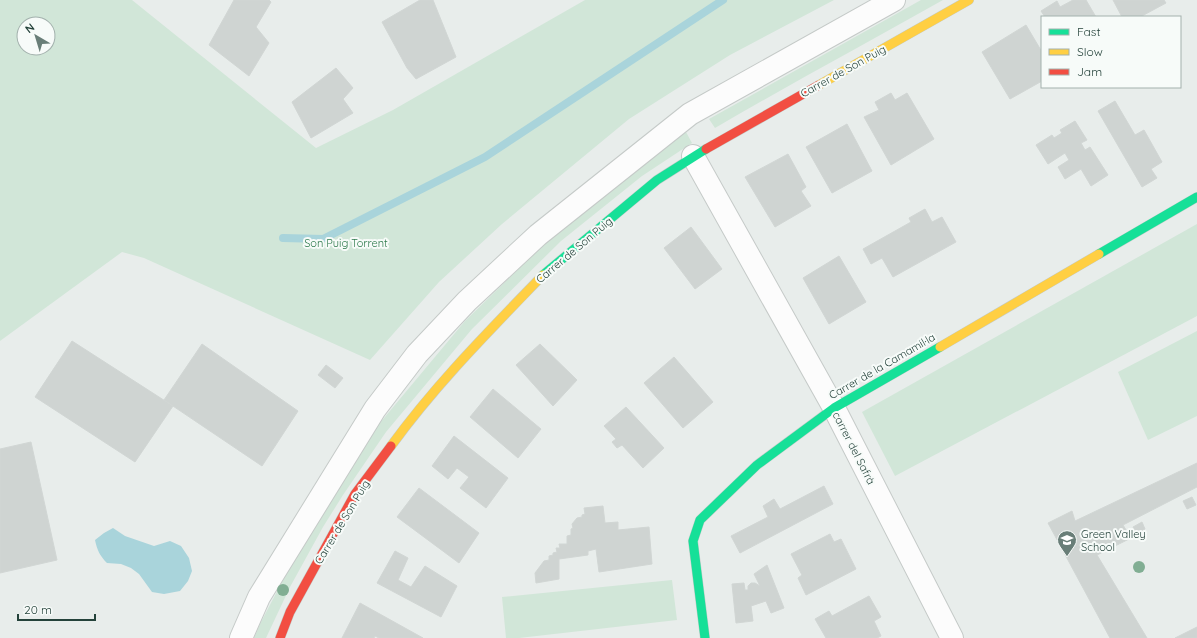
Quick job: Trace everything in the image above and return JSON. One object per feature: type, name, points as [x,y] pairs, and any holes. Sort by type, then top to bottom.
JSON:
[{"type":"street","points":[[241,638],[259,597],[375,409],[417,354],[467,301],[538,235],[690,114],[894,0]]},
{"type":"street","name":"Carrer de Son Puig","points":[[280,638],[290,612],[355,494],[412,417],[446,377],[545,273],[657,180],[693,156],[969,0]]},
{"type":"street","name":"carrer del Safrà","points":[[693,156],[834,408],[952,638]]},
{"type":"street","name":"Carrer de la Camamil·la","points":[[705,638],[693,541],[700,520],[757,465],[834,408],[1197,197]]},
{"type":"green space","name":"Son Puig Torrent","points":[[0,0],[132,0],[316,148],[393,110],[585,0],[834,0],[730,55],[629,119],[502,224],[439,282],[370,360],[144,258],[122,252],[0,341]]},
{"type":"green space","points":[[921,0],[943,0],[715,128],[709,119]]},
{"type":"green space","points":[[686,132],[692,143],[642,176],[561,241],[472,329],[386,432],[323,527],[290,587],[266,638],[254,638],[305,538],[369,436],[465,321],[543,245],[598,199]]},
{"type":"green space","points":[[1197,224],[1197,316],[895,476],[862,412]]},
{"type":"green space","points":[[1197,331],[1197,416],[1148,440],[1118,372]]},
{"type":"green space","points":[[672,580],[677,620],[519,638],[506,638],[502,597]]},
{"type":"water","points":[[113,528],[125,536],[154,546],[170,541],[181,546],[189,558],[192,571],[188,581],[180,591],[164,594],[152,592],[139,574],[131,568],[121,564],[107,563],[99,553],[95,540]]},
{"type":"building","points":[[234,0],[269,0],[271,2],[256,27],[269,43],[249,76],[209,45]]},
{"type":"building","points":[[420,0],[433,0],[456,57],[416,79],[407,68],[382,22]]},
{"type":"building","points":[[1073,0],[1086,0],[1095,16],[1044,16],[1041,11],[1057,1],[1060,7]]},
{"type":"building","points":[[1113,0],[1164,0],[1166,3],[1142,16],[1121,16]]},
{"type":"building","points":[[1026,25],[1041,50],[1041,82],[1010,99],[982,52]]},
{"type":"building","points":[[336,68],[353,88],[343,99],[353,113],[311,138],[292,102]]},
{"type":"building","points":[[891,93],[895,100],[907,93],[934,139],[891,165],[864,117],[879,110],[875,102]]},
{"type":"building","points":[[1115,101],[1135,135],[1144,130],[1162,162],[1151,169],[1157,178],[1142,187],[1098,111]]},
{"type":"building","points":[[1075,121],[1087,140],[1081,143],[1085,150],[1090,147],[1108,175],[1091,186],[1081,169],[1065,179],[1058,167],[1069,160],[1065,153],[1048,164],[1036,145],[1052,135],[1054,138],[1062,133],[1060,130]]},
{"type":"building","points":[[847,124],[872,171],[832,193],[806,147]]},
{"type":"building","points":[[788,154],[806,187],[801,191],[811,206],[775,227],[745,177]]},
{"type":"building","points":[[925,209],[932,222],[942,217],[956,242],[893,277],[882,258],[871,264],[863,249],[911,222],[909,218]]},
{"type":"building","points":[[691,227],[722,269],[695,289],[664,248]]},
{"type":"building","points":[[839,256],[866,302],[829,324],[803,278]]},
{"type":"building","points":[[72,341],[173,406],[135,462],[35,397]]},
{"type":"building","points":[[202,344],[298,411],[262,466],[164,400]]},
{"type":"building","points":[[540,344],[577,380],[553,406],[516,365]]},
{"type":"building","points":[[674,357],[713,402],[683,428],[644,383]]},
{"type":"building","points":[[326,365],[343,378],[335,388],[318,375]]},
{"type":"building","points":[[493,389],[541,429],[518,458],[470,417]]},
{"type":"building","points":[[626,407],[664,448],[643,468],[622,445],[617,448],[612,442],[616,439],[604,426]]},
{"type":"building","points":[[454,436],[508,478],[486,508],[460,488],[469,477],[457,468],[448,479],[432,466]]},
{"type":"building","points":[[31,442],[57,560],[0,573],[0,449]]},
{"type":"building","points":[[1197,463],[1197,487],[1123,525],[1131,538],[1097,555],[1147,638],[1110,638],[1048,523],[1072,511],[1075,521]]},
{"type":"building","points":[[824,486],[833,504],[740,553],[731,536],[768,517],[763,506],[774,499],[780,509]]},
{"type":"building","points":[[419,488],[479,533],[459,563],[397,517]]},
{"type":"building","points":[[1192,497],[1196,505],[1187,509],[1183,501]]},
{"type":"building","points":[[603,506],[605,523],[618,522],[618,530],[649,527],[652,564],[599,572],[596,549],[588,551],[588,555],[559,559],[559,579],[536,583],[535,573],[544,561],[549,560],[549,556],[557,552],[556,548],[560,548],[559,544],[567,544],[567,536],[571,535],[571,529],[573,528],[572,524],[577,518],[582,517],[582,515],[585,514],[584,508]]},
{"type":"building","points":[[1142,522],[1145,529],[1136,533],[1133,527]]},
{"type":"building","points":[[830,534],[834,542],[841,539],[856,569],[806,595],[798,578],[802,575],[791,554]]},
{"type":"building","points":[[395,551],[408,558],[398,580],[411,587],[425,566],[457,586],[441,617],[377,583]]},
{"type":"building","points":[[767,565],[784,608],[771,613],[766,601],[751,606],[753,621],[736,623],[732,584],[744,583],[745,590],[748,590],[748,586],[751,583],[755,583],[760,586],[754,574]]},
{"type":"building","points":[[869,596],[881,617],[874,621],[881,636],[877,638],[826,638],[815,619],[829,611],[832,616]]},
{"type":"building","points":[[360,603],[423,638],[379,638],[375,636],[374,638],[342,638]]},
{"type":"building","points":[[1197,627],[1197,638],[1175,638]]},
{"type":"waterway","points":[[283,238],[323,239],[485,157],[723,0]]},
{"type":"traffic: fast","points":[[543,275],[657,180],[706,149]]},
{"type":"traffic: fast","points":[[1099,254],[1197,197]]},
{"type":"traffic: fast","points":[[705,638],[693,541],[700,520],[757,465],[834,408],[940,347]]},
{"type":"traffic: slow","points":[[819,85],[969,0]]},
{"type":"traffic: slow","points":[[940,347],[1099,254]]},
{"type":"traffic: slow","points":[[391,446],[445,379],[543,275]]},
{"type":"traffic: jam","points":[[706,149],[819,85]]},
{"type":"traffic: jam","points":[[280,638],[290,612],[355,494],[391,446]]},
{"type":"place","name":"Green Valley School","points":[[1067,557]]}]
